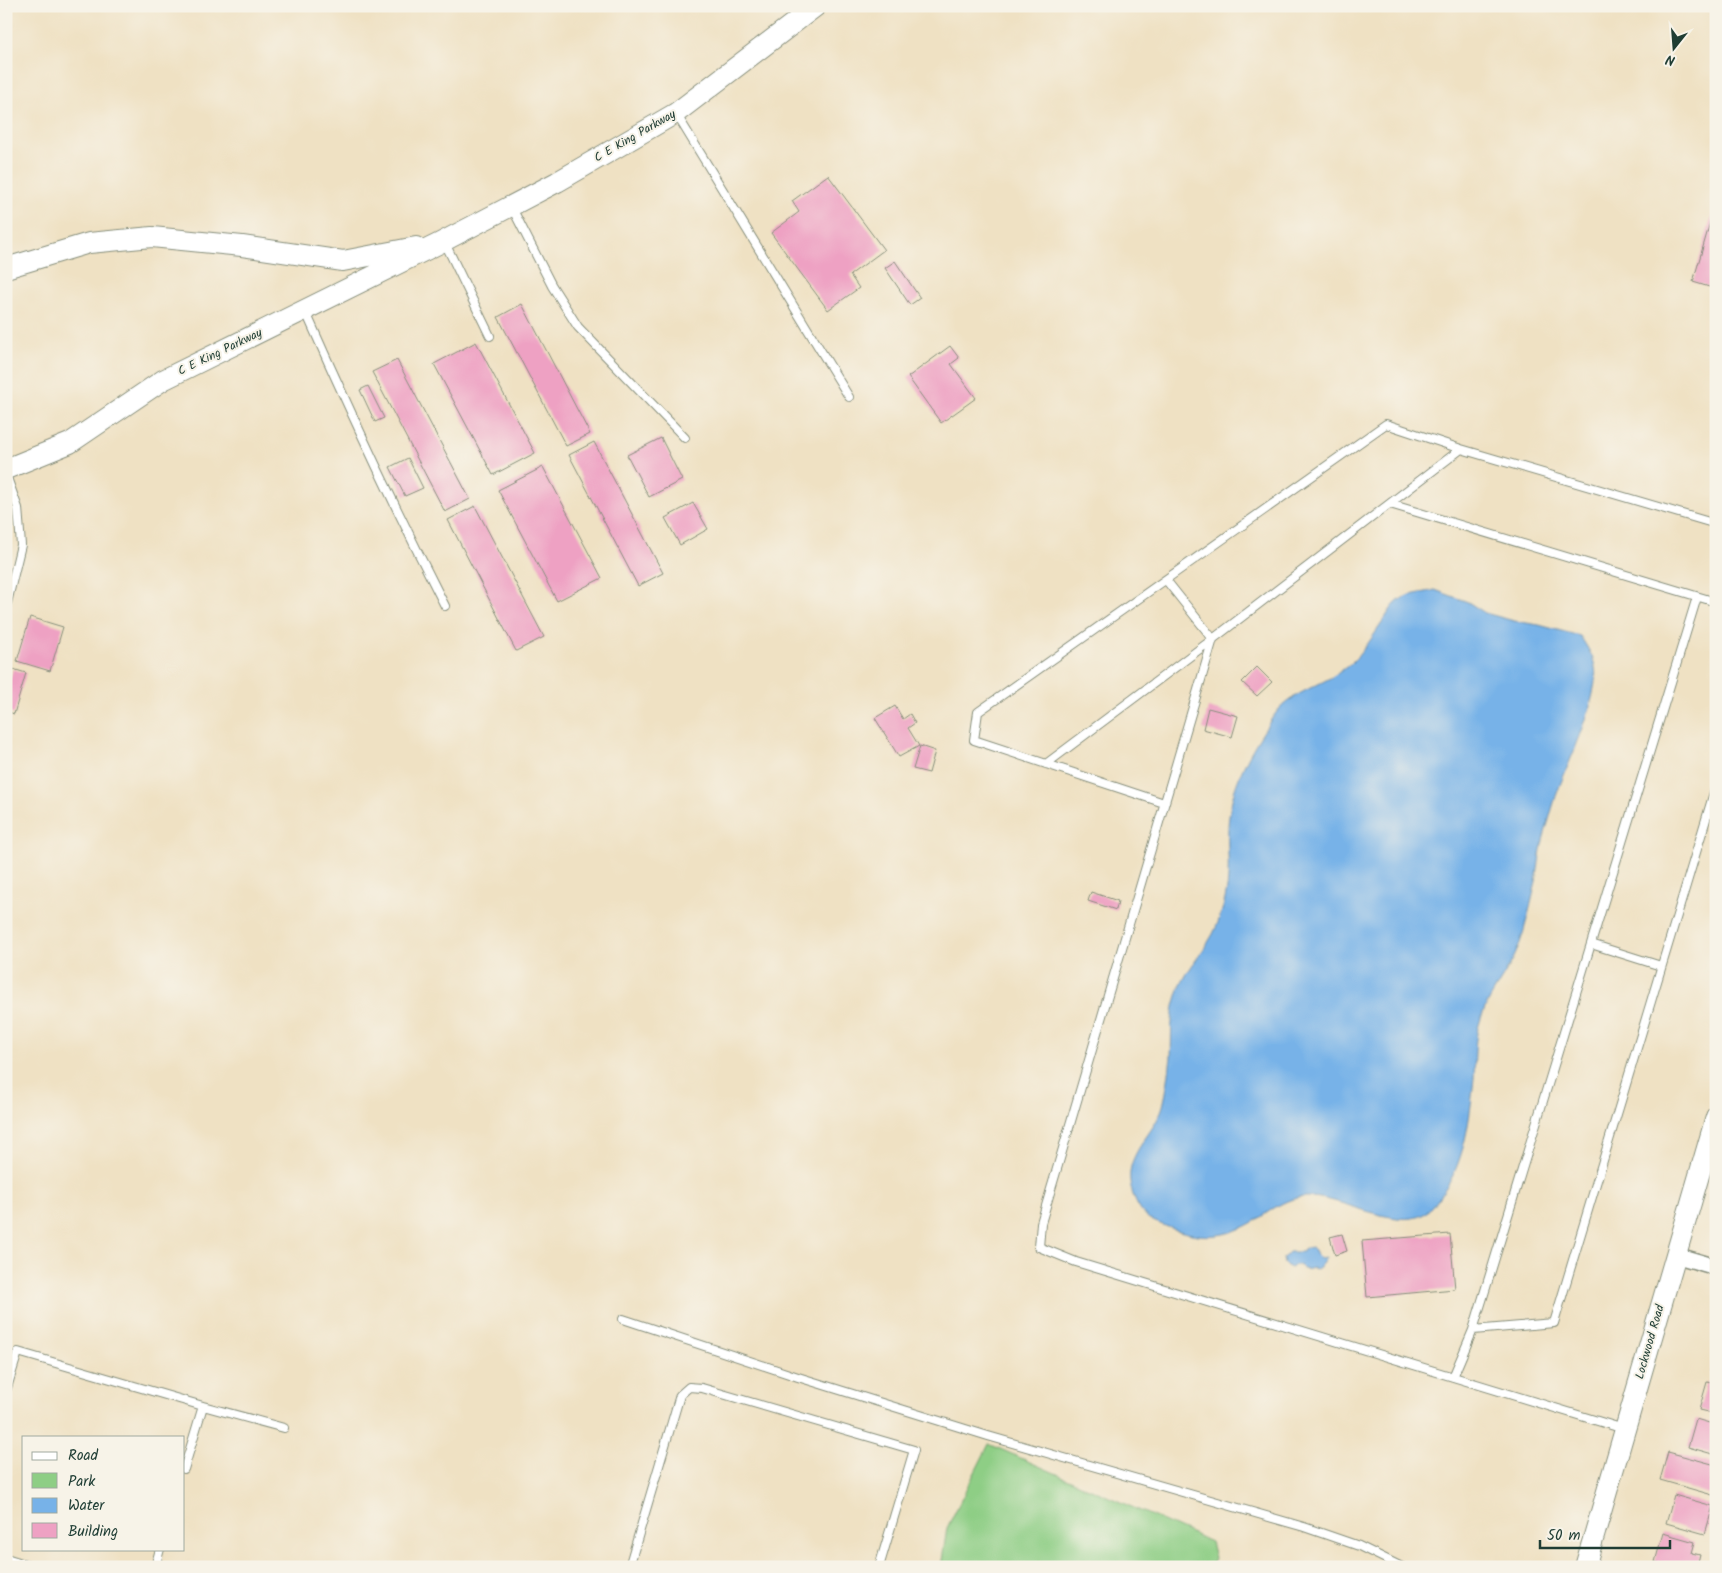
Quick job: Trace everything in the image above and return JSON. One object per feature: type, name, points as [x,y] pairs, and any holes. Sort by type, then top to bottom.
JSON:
[{"type":"main road","name":"C E King Parkway","points":[[6,469],[70,444],[163,380],[442,242],[557,182],[676,113],[816,6]]},
{"type":"main road","name":"C E King Parkway","points":[[13,262],[89,243],[152,237],[242,246],[343,261],[442,242]]},
{"type":"main road","name":"Lockwood Road","points":[[1585,1567],[1716,1117]]},
{"type":"street","points":[[1675,1255],[1716,1267]]},
{"type":"lane","points":[[676,113],[849,397]]},
{"type":"lane","points":[[511,206],[552,286],[578,327],[686,438]]},
{"type":"lane","points":[[442,242],[490,336]]},
{"type":"lane","points":[[305,310],[392,501],[445,606]]},
{"type":"lane","points":[[1164,803],[974,740],[978,712],[1386,424],[1461,449],[1716,524]]},
{"type":"lane","points":[[1046,764],[1461,449]]},
{"type":"lane","points":[[6,475],[18,508],[21,545],[6,607]]},
{"type":"lane","points":[[1390,504],[1716,602]]},
{"type":"lane","points":[[1166,580],[1213,639]]},
{"type":"lane","points":[[1453,1377],[1473,1330],[1697,597]]},
{"type":"lane","points":[[1213,639],[1041,1223],[1039,1247],[1076,1262],[1624,1430]]},
{"type":"lane","points":[[1473,1330],[1554,1323],[1716,786]]},
{"type":"lane","points":[[1591,944],[1661,966]]},
{"type":"lane","points":[[623,1319],[798,1377],[988,1436],[1304,1527],[1359,1546],[1402,1567]]},
{"type":"lane","points":[[6,1391],[18,1352],[284,1428]]},
{"type":"lane","points":[[629,1567],[680,1395],[689,1387],[702,1388],[914,1450],[879,1567]]},
{"type":"lane","points":[[185,1466],[203,1406]]},
{"type":"lane","points":[[155,1567],[160,1550]]},
{"type":"lane","points":[[6,1558],[35,1567]]},
{"type":"green space","points":[[989,1444],[1211,1542],[1215,1558],[1211,1567],[941,1567],[947,1528]]},
{"type":"water","points":[[1435,590],[1468,602],[1485,613],[1580,636],[1592,658],[1596,675],[1593,695],[1585,722],[1558,791],[1545,833],[1536,882],[1519,946],[1481,1017],[1476,1041],[1474,1078],[1467,1131],[1463,1148],[1450,1181],[1441,1196],[1429,1210],[1418,1217],[1405,1219],[1373,1213],[1324,1199],[1302,1197],[1295,1198],[1276,1207],[1246,1226],[1212,1236],[1188,1233],[1155,1222],[1144,1215],[1133,1196],[1130,1171],[1137,1152],[1154,1125],[1163,1106],[1171,1057],[1173,1013],[1179,990],[1187,973],[1213,934],[1223,907],[1228,878],[1229,816],[1234,791],[1244,767],[1255,744],[1283,705],[1338,673],[1356,659],[1399,600],[1411,595]]},
{"type":"water","points":[[1311,1247],[1315,1250],[1318,1257],[1321,1259],[1326,1258],[1316,1269],[1306,1270],[1299,1265],[1291,1268],[1284,1264],[1283,1258],[1289,1252],[1301,1252]]},
{"type":"building","points":[[828,175],[884,250],[850,275],[859,288],[828,310],[771,233],[799,212],[792,201]]},
{"type":"building","points":[[1716,205],[1716,289],[1693,282]]},
{"type":"building","points":[[895,261],[920,298],[910,305],[885,268]]},
{"type":"building","points":[[522,304],[590,434],[566,446],[498,317]]},
{"type":"building","points":[[476,342],[535,453],[493,475],[434,364]]},
{"type":"building","points":[[950,346],[959,358],[951,364],[976,398],[941,423],[908,377]]},
{"type":"building","points":[[397,360],[470,499],[445,512],[372,372]]},
{"type":"building","points":[[368,386],[384,418],[375,422],[360,390]]},
{"type":"building","points":[[661,438],[682,480],[649,497],[627,455]]},
{"type":"building","points":[[594,442],[663,573],[638,586],[569,455]]},
{"type":"building","points":[[408,458],[423,488],[405,496],[390,467]]},
{"type":"building","points":[[543,467],[602,578],[557,601],[498,490]]},
{"type":"building","points":[[693,503],[708,529],[680,545],[665,518]]},
{"type":"building","points":[[475,506],[544,637],[516,651],[448,520]]},
{"type":"building","points":[[30,617],[63,627],[50,671],[17,661]]},
{"type":"building","points":[[1257,667],[1272,682],[1257,696],[1242,682]]},
{"type":"building","points":[[13,669],[26,673],[14,714],[6,711],[6,691]]},
{"type":"building","points":[[895,706],[903,719],[910,714],[915,723],[908,728],[919,746],[899,757],[875,718]]},
{"type":"building","points":[[1208,708],[1238,716],[1232,737],[1203,729]]},
{"type":"building","points":[[920,746],[935,751],[929,773],[913,769]]},
{"type":"building","points":[[1091,892],[1118,901],[1116,910],[1088,901]]},
{"type":"building","points":[[1342,1234],[1347,1251],[1335,1255],[1330,1237]]},
{"type":"building","points":[[1450,1234],[1455,1289],[1367,1297],[1362,1241]]},
{"type":"building","points":[[1716,1353],[1716,1373],[1710,1371]]},
{"type":"building","points":[[1707,1382],[1716,1384],[1716,1414],[1699,1410]]},
{"type":"building","points":[[1696,1419],[1716,1425],[1716,1455],[1688,1447]]},
{"type":"building","points":[[1668,1452],[1716,1465],[1713,1477],[1716,1478],[1716,1496],[1660,1480]]},
{"type":"building","points":[[1674,1495],[1713,1506],[1705,1534],[1666,1523]]},
{"type":"building","points":[[1663,1533],[1695,1542],[1692,1553],[1700,1555],[1697,1567],[1672,1567],[1655,1562]]}]
